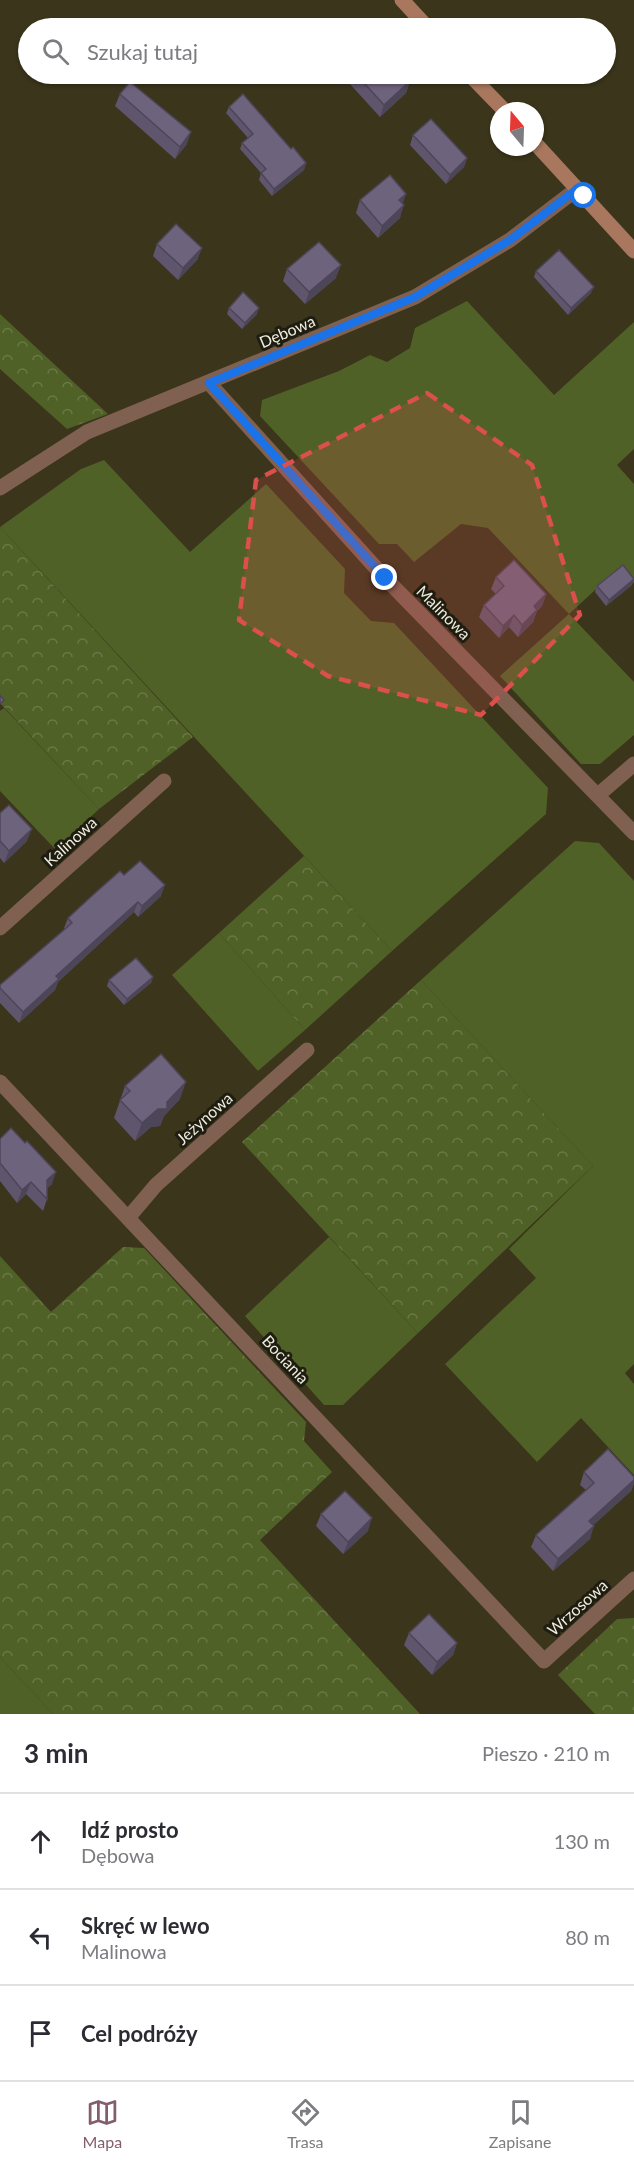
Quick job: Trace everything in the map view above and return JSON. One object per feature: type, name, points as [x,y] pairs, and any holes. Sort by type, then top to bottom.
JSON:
[{"type":"street","points":[[402,0],[419,18]]},
{"type":"street","points":[[479,84],[496,102]]},
{"type":"street","points":[[544,154],[634,251]]},
{"type":"street","name":"Dębowa","points":[[0,488],[87,432],[415,297],[510,240],[577,189]]},
{"type":"street","name":"Malinowa","points":[[209,383],[385,578],[634,834]]},
{"type":"street","points":[[598,795],[634,764]]},
{"type":"street","name":"Kalinowa","points":[[0,928],[164,781]]},
{"type":"street","name":"Jeżynowa","points":[[128,1218],[156,1185],[307,1050]]},
{"type":"street","name":"Bociania","points":[[0,1082],[544,1661]]},
{"type":"street","name":"Wrzosowa","points":[[544,1661],[631,1589]]},
{"type":"highlighted area","points":[[427,393],[532,465],[580,615],[481,715],[328,676],[239,620],[256,480]]},
{"type":"green space","points":[[467,301],[554,395],[634,322],[634,449],[617,465],[634,484],[634,583],[619,568],[569,614],[488,528],[461,524],[414,562],[397,544],[379,544],[260,416],[262,400],[339,371],[370,355],[387,362],[410,348],[415,328]]},
{"type":"green space","points":[[0,314],[108,414],[67,429],[0,369]]},
{"type":"green space","points":[[104,460],[190,552],[266,484],[345,569],[344,593],[371,621],[394,623],[548,788],[546,814],[392,951],[0,527],[81,469]]},
{"type":"green space","points":[[0,527],[193,737],[99,809],[0,703]]},
{"type":"green space","points":[[569,614],[634,682],[634,735],[600,764],[581,764],[500,676]]},
{"type":"green space","points":[[4,708],[99,809],[56,850],[0,791],[0,711]]},
{"type":"green space","points":[[575,841],[599,843],[634,881],[634,1364],[625,1373],[634,1384],[634,1475],[581,1418],[537,1462],[445,1364],[536,1278],[509,1249],[593,1166],[421,980]]},
{"type":"green space","points":[[304,856],[392,951],[305,1030],[219,933]]},
{"type":"green space","points":[[219,933],[305,1030],[258,1071],[172,975]]},
{"type":"green space","points":[[421,980],[593,1166],[418,1333],[242,1142]]},
{"type":"green space","points":[[329,1237],[418,1333],[343,1405],[324,1405],[245,1316]]},
{"type":"green space","points":[[123,1247],[144,1248],[306,1422],[304,1441],[332,1472],[260,1540],[420,1714],[53,1714],[0,1657],[0,1256],[51,1312]]},
{"type":"green space","points":[[634,1618],[634,1714],[595,1714],[558,1675],[617,1619]]},
{"type":"green space","points":[[0,1657],[53,1714],[0,1714]]},
{"type":"building","points":[[128,84],[132,84],[191,132],[180,147],[120,94]]},
{"type":"building","points":[[365,84],[407,84],[384,105]]},
{"type":"building","points":[[243,94],[306,163],[274,189],[261,173],[266,169],[242,143],[253,134],[229,107]]},
{"type":"building","points":[[431,119],[467,158],[450,175],[413,135]]},
{"type":"building","points":[[390,175],[406,194],[399,200],[404,205],[382,226],[360,200]]},
{"type":"building","points":[[176,224],[202,248],[183,268],[157,244]]},
{"type":"building","points":[[319,242],[341,265],[309,292],[287,269]]},
{"type":"building","points":[[559,250],[594,287],[571,308],[536,271]]},
{"type":"building","points":[[243,292],[259,308],[245,323],[229,308]]},
{"type":"building","points":[[514,560],[546,594],[534,606],[537,610],[522,625],[514,615],[503,626],[484,605],[504,586],[496,577]]},
{"type":"building","points":[[623,565],[634,579],[609,600],[597,586]]},
{"type":"building","points":[[9,805],[32,829],[9,851],[0,841],[0,813]]},
{"type":"building","points":[[140,861],[165,885],[142,906],[138,902],[56,976],[59,979],[23,1012],[0,988],[0,985],[72,923],[68,918],[94,894],[120,871],[124,875]]},
{"type":"building","points":[[136,958],[153,977],[127,999],[109,980]]},
{"type":"building","points":[[161,1054],[186,1082],[167,1102],[167,1109],[158,1109],[142,1123],[120,1100],[130,1091],[125,1086]]},
{"type":"building","points":[[11,1128],[25,1143],[27,1141],[56,1172],[47,1180],[47,1199],[31,1182],[22,1190],[0,1163],[0,1139]]},
{"type":"building","points":[[608,1449],[634,1477],[634,1480],[589,1521],[594,1526],[558,1559],[536,1535],[594,1483],[584,1472]]},
{"type":"building","points":[[345,1491],[372,1518],[348,1542],[321,1514]]},
{"type":"building","points":[[429,1614],[457,1643],[437,1662],[409,1633]]},
{"type":"route","points":[[385,578],[209,383],[415,297],[510,240],[577,189],[584,196]]}]
